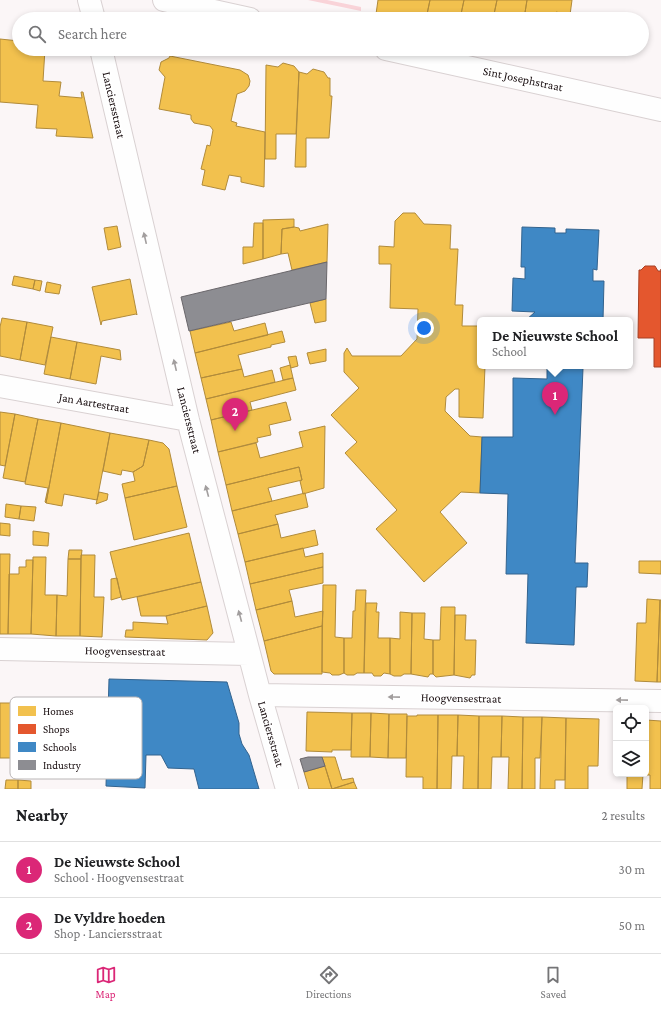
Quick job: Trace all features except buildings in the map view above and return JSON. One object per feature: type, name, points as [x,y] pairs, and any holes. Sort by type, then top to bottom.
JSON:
[{"type":"street","points":[[89,0],[92,12]]},
{"type":"street","points":[[164,0],[218,12]]},
{"type":"street","name":"Lanciersstraat","points":[[103,56],[188,420],[249,654],[287,789]]},
{"type":"street","name":"Sint Josephstraat","points":[[418,56],[661,110]]},
{"type":"street","name":"Jan Aartestraat","points":[[0,386],[188,420]]},
{"type":"street","name":"Hoogvensestraat","points":[[0,649],[249,654]]},
{"type":"street","name":"Hoogvensestraat","points":[[260,694],[661,701]]},
{"type":"shaded area","points":[[308,0],[327,0],[361,7],[361,11]]},
{"type":"place","name":"De Nieuwste School","points":[[555,415]]},
{"type":"place","name":"De Vyldre hoeden","points":[[235,431]]}]
